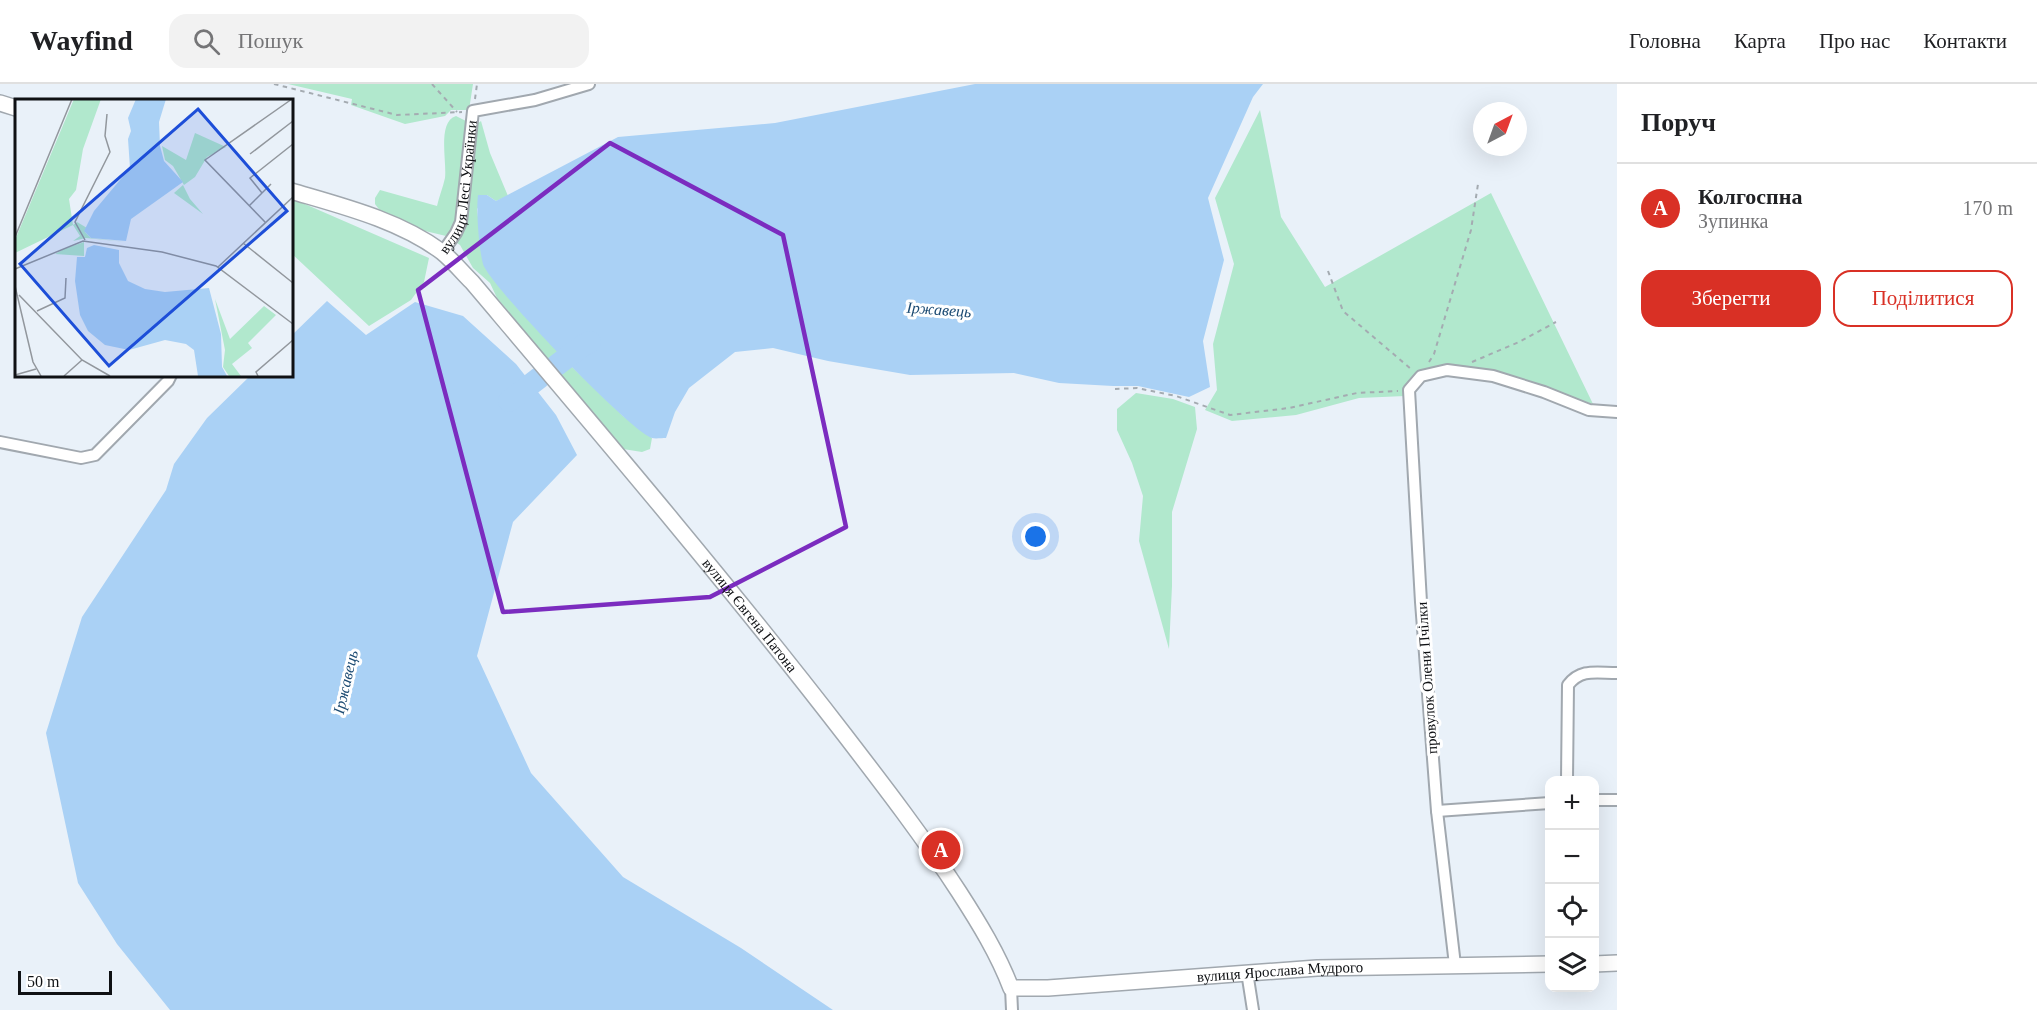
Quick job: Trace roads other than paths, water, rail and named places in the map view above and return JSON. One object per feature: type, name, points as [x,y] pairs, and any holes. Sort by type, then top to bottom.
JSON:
[{"type":"street","name":"вулиця Лесі Українки","points":[[292,191],[358,212],[398,228],[442,253],[461,222],[473,111],[546,97],[589,84]]},
{"type":"street","points":[[0,103],[15,108]]},
{"type":"street","name":"вулиця Євгена Патона","points":[[442,253],[472,282],[698,549],[878,778],[935,855],[999,960],[1011,988],[1012,1010]]},
{"type":"street","name":"провулок Олени Пчілки","points":[[1455,965],[1437,811],[1421,602],[1409,390],[1420,376],[1447,370],[1493,376],[1544,392],[1589,410],[1617,412]]},
{"type":"street","points":[[0,442],[81,458],[95,455],[170,376]]},
{"type":"street","points":[[1567,776],[1568,685],[1576,675],[1617,673]]},
{"type":"street","points":[[1599,800],[1617,800]]},
{"type":"street","points":[[1437,811],[1545,803]]},
{"type":"street","points":[[1599,964],[1617,963]]},
{"type":"street","name":"вулиця Ярослава Мудрого","points":[[1011,988],[1048,988],[1317,968],[1545,964]]},
{"type":"street","points":[[1247,972],[1253,1010]]},
{"type":"water","points":[[975,84],[1263,84],[1253,97],[1208,198],[1224,260],[1203,341],[1210,387],[1189,397],[1138,386],[1059,383],[1014,373],[910,375],[828,361],[773,348],[735,352],[689,388],[675,412],[666,438],[653,438],[617,411],[562,357],[491,278],[483,264],[478,230],[478,195],[487,195],[496,201],[618,137],[775,123]]},
{"type":"water","points":[[327,301],[366,335],[415,302],[463,316],[516,364],[556,415],[577,455],[513,522],[477,656],[531,773],[623,877],[741,948],[833,1010],[170,1010],[117,944],[78,883],[46,733],[82,617],[166,490],[174,464],[207,418],[250,376],[292,376],[292,335]]},
{"type":"waterway","name":"Іржавець","points":[[557,365],[590,342]]},
{"type":"waterway","name":"Іржавець","points":[[509,401],[539,378]]},
{"type":"place","name":"Колгоспна","points":[[941,850]]}]
